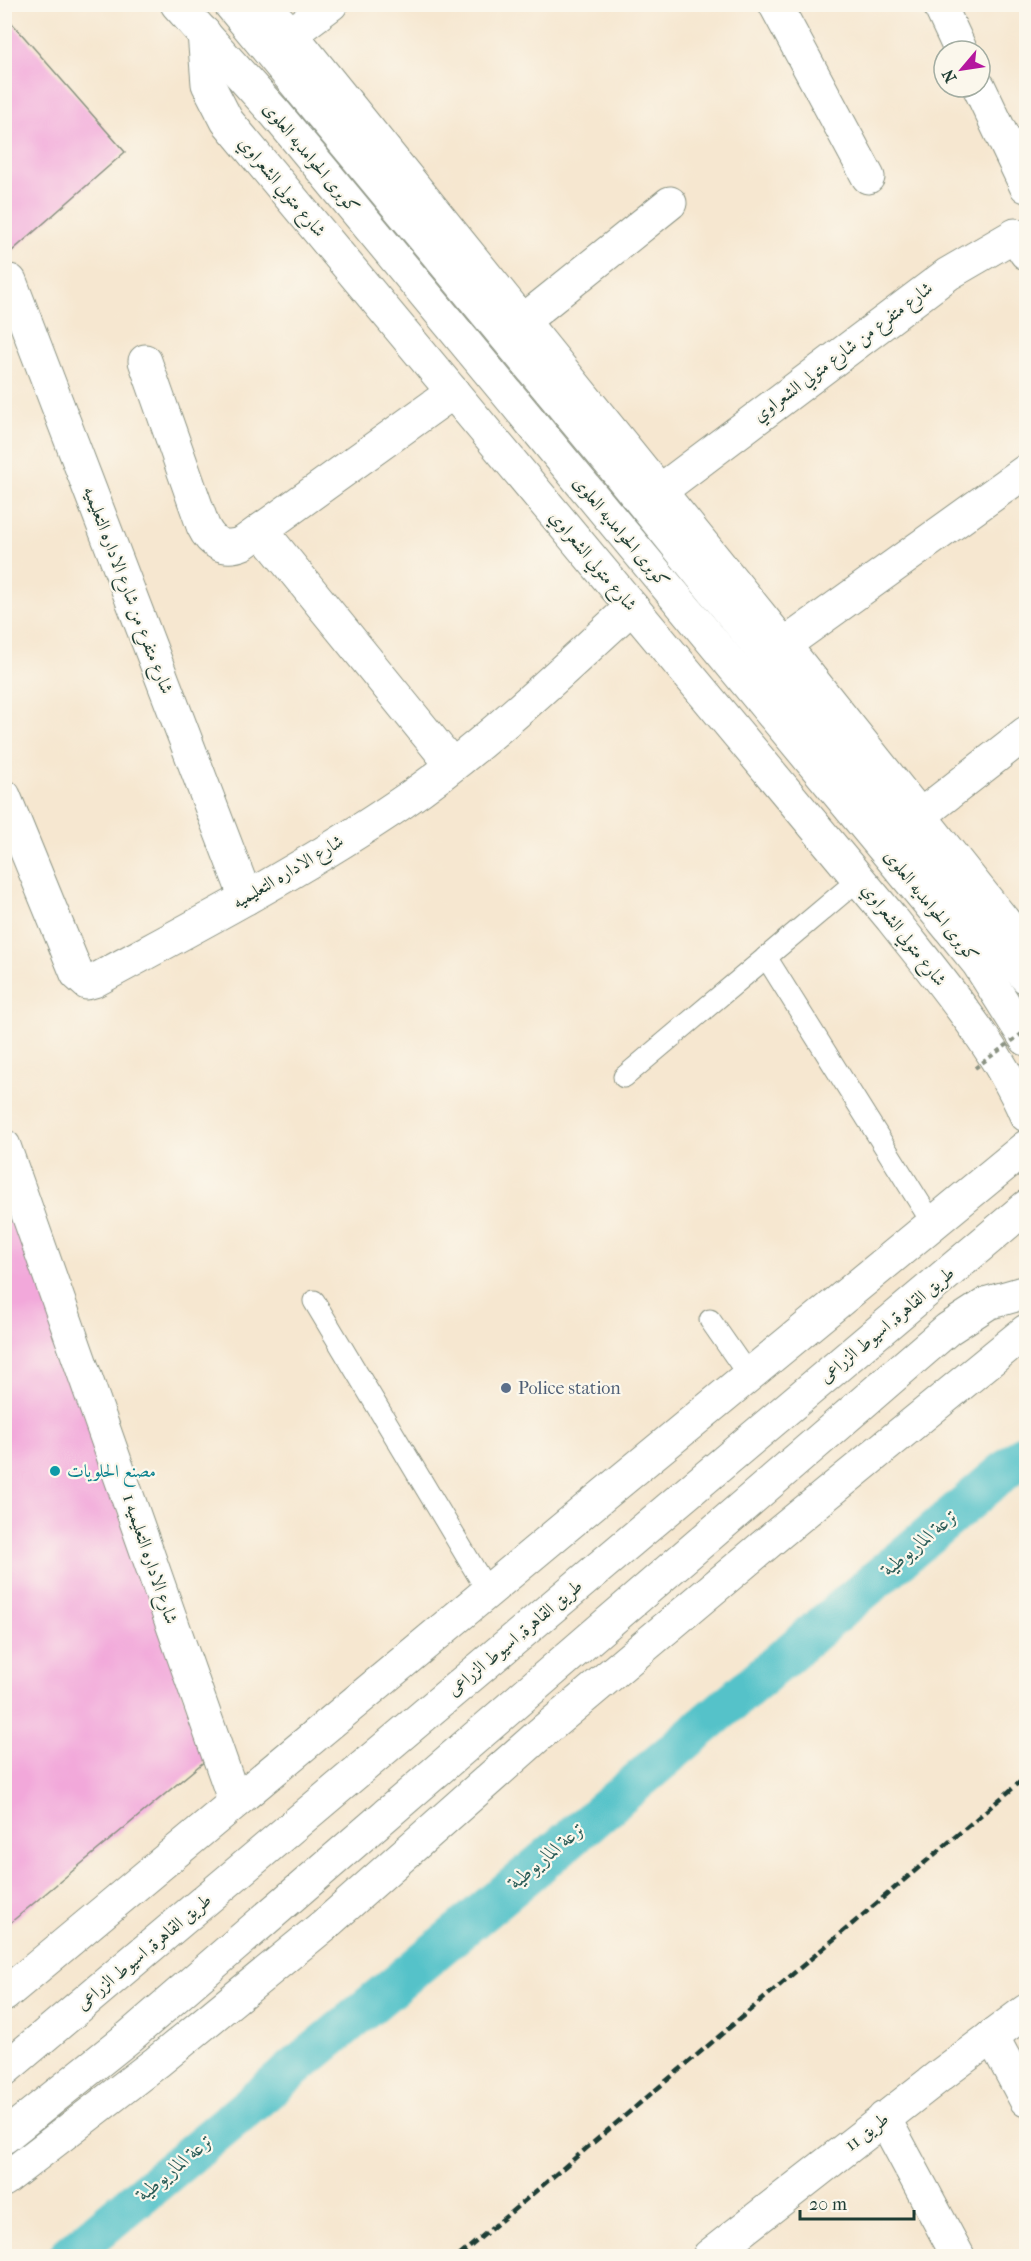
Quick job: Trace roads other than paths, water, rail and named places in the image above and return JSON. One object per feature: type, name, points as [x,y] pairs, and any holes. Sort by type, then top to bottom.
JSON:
[{"type":"main road","points":[[177,4],[204,33]]},
{"type":"main road","name":"كوبرى الحوامديه العلوى","points":[[230,4],[301,93],[612,465],[1026,976]]},
{"type":"main road","points":[[258,4],[269,11],[291,34],[921,815],[1026,949]]},
{"type":"main road","points":[[291,34],[331,4]]},
{"type":"main road","points":[[775,4],[868,177]]},
{"type":"main road","points":[[939,4],[955,39]]},
{"type":"main road","name":"شارع متولي الشعراوي","points":[[204,33],[208,84],[227,121],[859,879],[957,1003],[1005,1074],[1026,1115]]},
{"type":"main road","name":"كوبرى الحوامديه العلوى","points":[[204,33],[291,133],[952,931],[978,963],[1025,1036]]},
{"type":"main road","points":[[985,99],[1026,186]]},
{"type":"main road","points":[[523,321],[670,204]]},
{"type":"main road","name":"شارع متفرع من شارع متولي الشعراوي","points":[[660,491],[948,274],[1015,235],[1026,253]]},
{"type":"main road","name":"شارع متفرع من شارع الاداره التعليميه","points":[[10,281],[246,898]]},
{"type":"main road","points":[[145,361],[207,534],[219,545],[227,547],[243,543],[453,392]]},
{"type":"main road","points":[[784,645],[1026,471]]},
{"type":"main road","points":[[261,530],[452,765]]},
{"type":"main road","name":"شارع الاداره التعليميه","points":[[4,796],[77,974],[87,983],[246,898],[400,804],[488,737],[632,608]]},
{"type":"main road","points":[[921,815],[1026,733]]},
{"type":"main road","name":"شارع الاداره التعليميه 1","points":[[4,1146],[235,1802]]},
{"type":"main road","points":[[4,1995],[1026,1147]]},
{"type":"main road","name":"طريق القاهرة, اسيوط الزراعى","points":[[4,2070],[1026,1207]]},
{"type":"main road","points":[[4,2137],[129,2037],[948,1329],[988,1303],[1026,1292]]},
{"type":"main road","points":[[4,2180],[157,2062],[319,1929],[548,1727],[778,1534],[1026,1331]]},
{"type":"main road","name":"طريق 11","points":[[709,2256],[884,2118],[1026,2011]]},
{"type":"main road","points":[[992,2036],[1026,2100]]},
{"type":"main road","points":[[884,2118],[958,2256]]},
{"type":"lane","points":[[624,1077],[859,879]]},
{"type":"lane","points":[[766,957],[933,1224]]},
{"type":"lane","points":[[314,1301],[488,1592]]},
{"type":"lane","points":[[710,1320],[748,1376]]},
{"type":"waterway","name":"ترعة الماريوطية","points":[[68,2256],[515,1885],[1026,1453]]},
{"type":"railway","points":[[459,2256],[1026,1777]]},
{"type":"place","name":"Police station","points":[[506,1388]]},
{"type":"place","name":"مصنع الحلويات","points":[[55,1471]]}]
